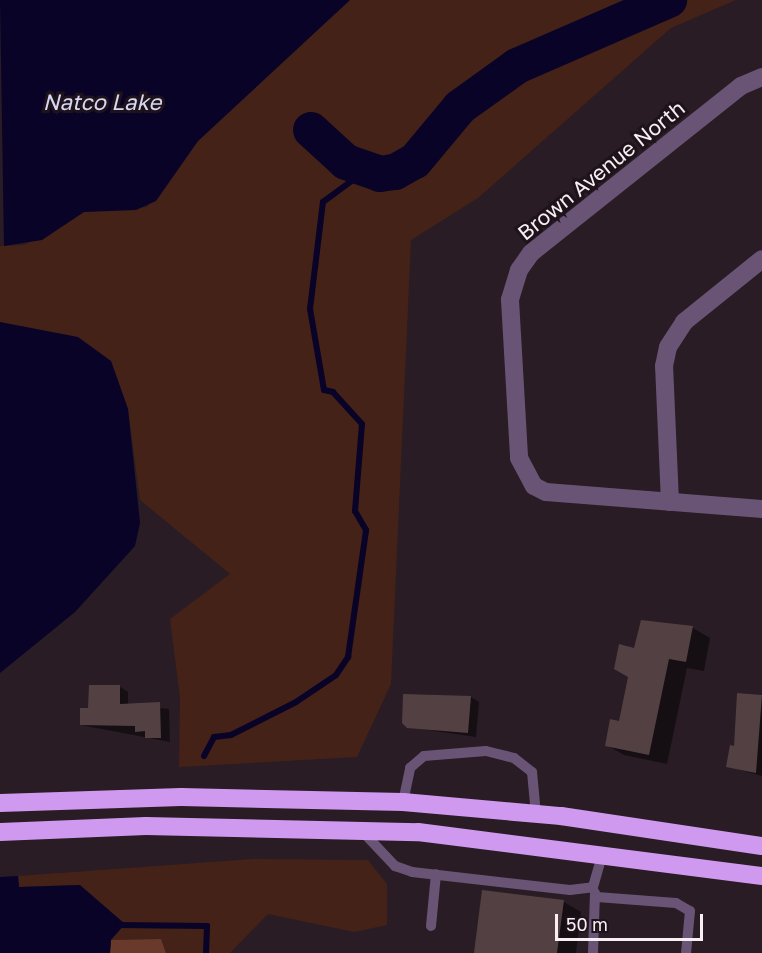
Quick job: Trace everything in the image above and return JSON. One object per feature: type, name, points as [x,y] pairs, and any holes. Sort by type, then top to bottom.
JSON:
[{"type":"highway","points":[[0,803],[181,797],[403,802],[536,814],[762,846]]},
{"type":"highway","points":[[0,832],[146,826],[361,830],[603,852],[762,876]]},
{"type":"street","name":"Brown Avenue North","points":[[762,77],[741,86],[531,253],[513,286],[519,458],[526,479],[546,492],[762,509]]},
{"type":"street","points":[[670,502],[664,366],[668,346],[684,322],[762,259]]},
{"type":"lane","points":[[403,802],[410,768],[424,756],[486,750],[514,758],[532,772],[536,814]]},
{"type":"lane","points":[[361,830],[395,866],[436,874],[676,903],[690,912],[686,953]]},
{"type":"lane","points":[[595,953],[595,892],[603,852]]},
{"type":"lane","points":[[431,926],[436,874]]},
{"type":"shaded area","points":[[350,0],[736,0],[671,28],[478,198],[411,240],[391,684],[357,757],[179,767],[180,698],[170,619],[230,574],[140,500],[128,409],[111,361],[0,322],[0,246],[24,245],[84,212],[147,207],[198,141]]},
{"type":"shaded area","points":[[253,859],[368,860],[387,884],[387,925],[354,932],[268,914],[230,953],[166,953],[161,939],[111,940],[80,885],[19,887],[18,876]]},
{"type":"shaded area","points":[[161,939],[166,953],[110,953],[111,940]]},
{"type":"water","name":"Natco Lake","points":[[0,0],[350,0],[198,141],[156,201],[136,210],[84,212],[42,240],[4,246]]},
{"type":"water","points":[[0,322],[78,337],[111,361],[128,409],[140,523],[135,546],[75,612],[0,673]]},
{"type":"water","points":[[18,876],[19,887],[80,885],[125,924],[111,940],[110,953],[0,953],[0,877]]},
{"type":"building","points":[[641,620],[693,626],[686,662],[669,659],[649,755],[605,746],[610,719],[619,721],[628,677],[614,669],[619,644],[634,648]]},
{"type":"building","points":[[89,685],[120,685],[120,704],[160,702],[161,738],[145,738],[145,731],[135,732],[135,726],[80,725],[80,708],[88,708]]},
{"type":"building","points":[[737,693],[762,695],[756,773],[726,767],[730,745],[734,746]]},
{"type":"building","points":[[403,694],[471,696],[468,733],[407,728],[402,723]]},
{"type":"building","points":[[482,890],[564,900],[557,953],[474,953]]},
{"type":"waterway","points":[[311,130],[346,162],[380,174],[395,172],[415,161],[460,107],[517,66],[669,0]]},
{"type":"waterway","points":[[204,756],[214,737],[231,735],[296,702],[336,675],[348,657],[366,530],[355,511],[362,424],[333,392],[324,390],[310,309],[323,202],[365,171]]},
{"type":"waterway","points":[[118,925],[207,926],[206,953]]}]
